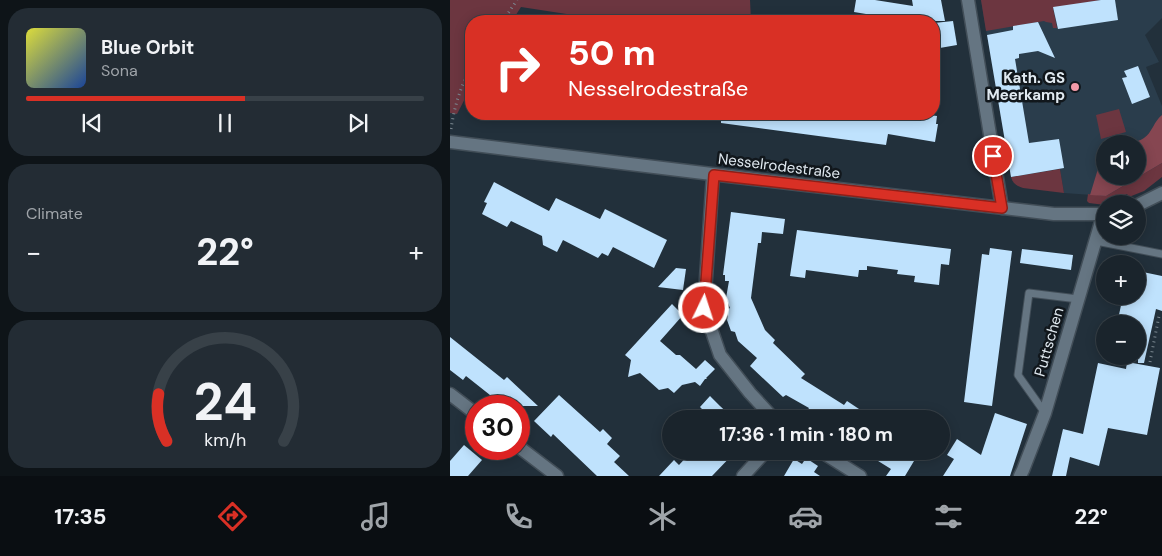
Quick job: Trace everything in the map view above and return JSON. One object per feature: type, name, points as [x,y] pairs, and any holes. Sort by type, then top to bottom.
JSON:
[{"type":"street","points":[[968,0],[1002,208]]},
{"type":"street","name":"Nesselrodestraße","points":[[450,142],[714,175],[1054,214],[1096,215]]},
{"type":"street","points":[[714,175],[704,308],[720,354],[750,394],[765,410]]},
{"type":"street","points":[[1146,201],[1162,194]]},
{"type":"street","name":"Puttschen","points":[[1020,476],[1024,470],[1045,413],[1096,240]]},
{"type":"street","points":[[450,394],[465,406]]},
{"type":"street","points":[[530,455],[557,476]]},
{"type":"street","points":[[743,476],[758,460]]},
{"type":"street","points":[[834,460],[860,476]]},
{"type":"lane","points":[[1120,245],[1162,254]]},
{"type":"lane","points":[[1045,413],[1018,375],[1029,293],[1078,299]]},
{"type":"path","points":[[507,15],[518,0]]},
{"type":"path","points":[[450,132],[453,114],[465,80]]},
{"type":"path","points":[[1150,362],[1159,316]]},
{"type":"shaded area","points":[[450,0],[750,0],[751,15],[573,15],[521,7],[516,15],[465,15],[465,99],[457,114],[450,113]]},
{"type":"shaded area","name":"Kath. GS Meerkamp","points":[[981,0],[1162,0],[1162,18],[1145,35],[1159,62],[1146,67],[1162,106],[1162,163],[1146,172],[1146,135],[1096,135],[1096,185],[1125,185],[1108,195],[1064,193],[1060,169],[1011,177]]},
{"type":"shaded area","points":[[981,0],[1101,0],[1053,8],[1057,28],[1053,28],[1052,23],[1044,21],[986,31]]},
{"type":"shaded area","points":[[1119,109],[1126,132],[1115,135],[1100,135],[1096,115]]},
{"type":"shaded area","points":[[1162,115],[1162,163],[1146,172],[1146,137]]},
{"type":"shaded area","points":[[1162,163],[1162,177],[1144,191],[1134,195],[1108,195],[1125,185],[1146,185],[1146,172]]},
{"type":"shaded area","points":[[1060,169],[1064,193],[1023,188],[1016,184],[1011,177]]},
{"type":"shaded area","points":[[1096,175],[1096,185],[1125,185],[1108,195],[1090,195]]},
{"type":"shaded area","points":[[1088,194],[1097,195],[1096,204],[1087,201]]},
{"type":"building","points":[[856,0],[875,0],[913,6],[912,0],[941,0],[945,21],[940,21],[940,15],[872,15],[854,12]]},
{"type":"building","points":[[1101,0],[1115,0],[1118,20],[1058,29],[1053,7]]},
{"type":"building","points":[[953,21],[957,45],[940,48],[940,22]]},
{"type":"building","points":[[1038,22],[1055,58],[1038,51],[1019,54],[1019,58],[1015,59],[1029,143],[1059,139],[1064,168],[1011,177],[987,35],[1013,30],[1013,26]]},
{"type":"building","points":[[1138,66],[1150,97],[1132,104],[1122,78],[1127,77],[1124,71]]},
{"type":"building","points":[[721,120],[936,120],[936,124],[938,124],[935,142],[888,134],[886,145],[721,123]]},
{"type":"building","points":[[494,182],[549,211],[556,198],[600,219],[605,209],[667,240],[654,268],[613,247],[608,256],[602,253],[598,258],[563,240],[557,252],[543,245],[542,236],[511,221],[507,227],[482,214],[487,203],[484,202]]},
{"type":"building","points":[[731,212],[785,219],[783,234],[762,232],[761,243],[758,243],[751,298],[765,330],[775,340],[773,343],[805,374],[801,378],[844,405],[847,401],[860,410],[808,410],[809,408],[786,395],[783,397],[750,366],[757,358],[738,341],[735,332],[731,331],[726,310],[730,308],[726,298],[729,281],[725,281],[725,275],[723,275]]},
{"type":"building","points":[[797,230],[951,249],[949,265],[941,264],[939,285],[914,282],[915,276],[897,274],[898,270],[867,266],[867,270],[859,270],[858,277],[806,270],[805,278],[790,276]]},
{"type":"building","points":[[990,248],[1012,251],[992,406],[964,402],[982,254],[989,255]]},
{"type":"building","points":[[1022,249],[1073,255],[1071,270],[1020,263]]},
{"type":"building","points":[[676,268],[686,269],[683,290],[658,287]]},
{"type":"building","points":[[1146,273],[1162,276],[1162,311],[1156,309],[1146,354],[1146,315],[1119,315],[1121,305],[1146,305]]},
{"type":"building","points":[[672,304],[683,315],[660,341],[696,369],[705,360],[715,369],[700,386],[695,382],[682,385],[674,393],[668,388],[659,390],[640,373],[628,377],[631,360],[625,355]]},
{"type":"building","points":[[450,337],[504,380],[507,377],[526,395],[490,395],[466,376],[463,380],[450,370]]},
{"type":"building","points":[[1098,365],[1126,369],[1127,365],[1144,365],[1160,368],[1147,435],[1108,428],[1099,466],[1070,457],[1066,476],[1052,476],[1063,429],[1083,434]]},
{"type":"building","points":[[559,395],[600,432],[603,429],[612,438],[607,444],[620,456],[614,462],[629,476],[597,476],[553,434],[551,437],[534,421]]},
{"type":"building","points":[[710,396],[725,410],[703,410],[700,407]]},
{"type":"building","points":[[530,399],[538,406],[530,406]]},
{"type":"building","points":[[995,413],[1027,424],[1010,476],[943,476],[954,459],[950,457],[950,450],[957,439],[981,455]]},
{"type":"building","points":[[464,445],[465,460],[482,460],[468,476],[450,476],[450,461]]},
{"type":"building","points":[[674,460],[679,465],[684,460],[727,460],[712,476],[659,476]]},
{"type":"building","points":[[793,460],[802,464],[805,460],[809,460],[818,466],[814,472],[820,476],[784,476]]},
{"type":"building","points":[[876,460],[915,460],[905,476],[886,476],[891,469]]},
{"type":"place","name":"Kath. GS Meerkamp","points":[[1075,87]]},
{"type":"route","points":[[704,308],[714,175],[1002,208],[993,156]]}]
